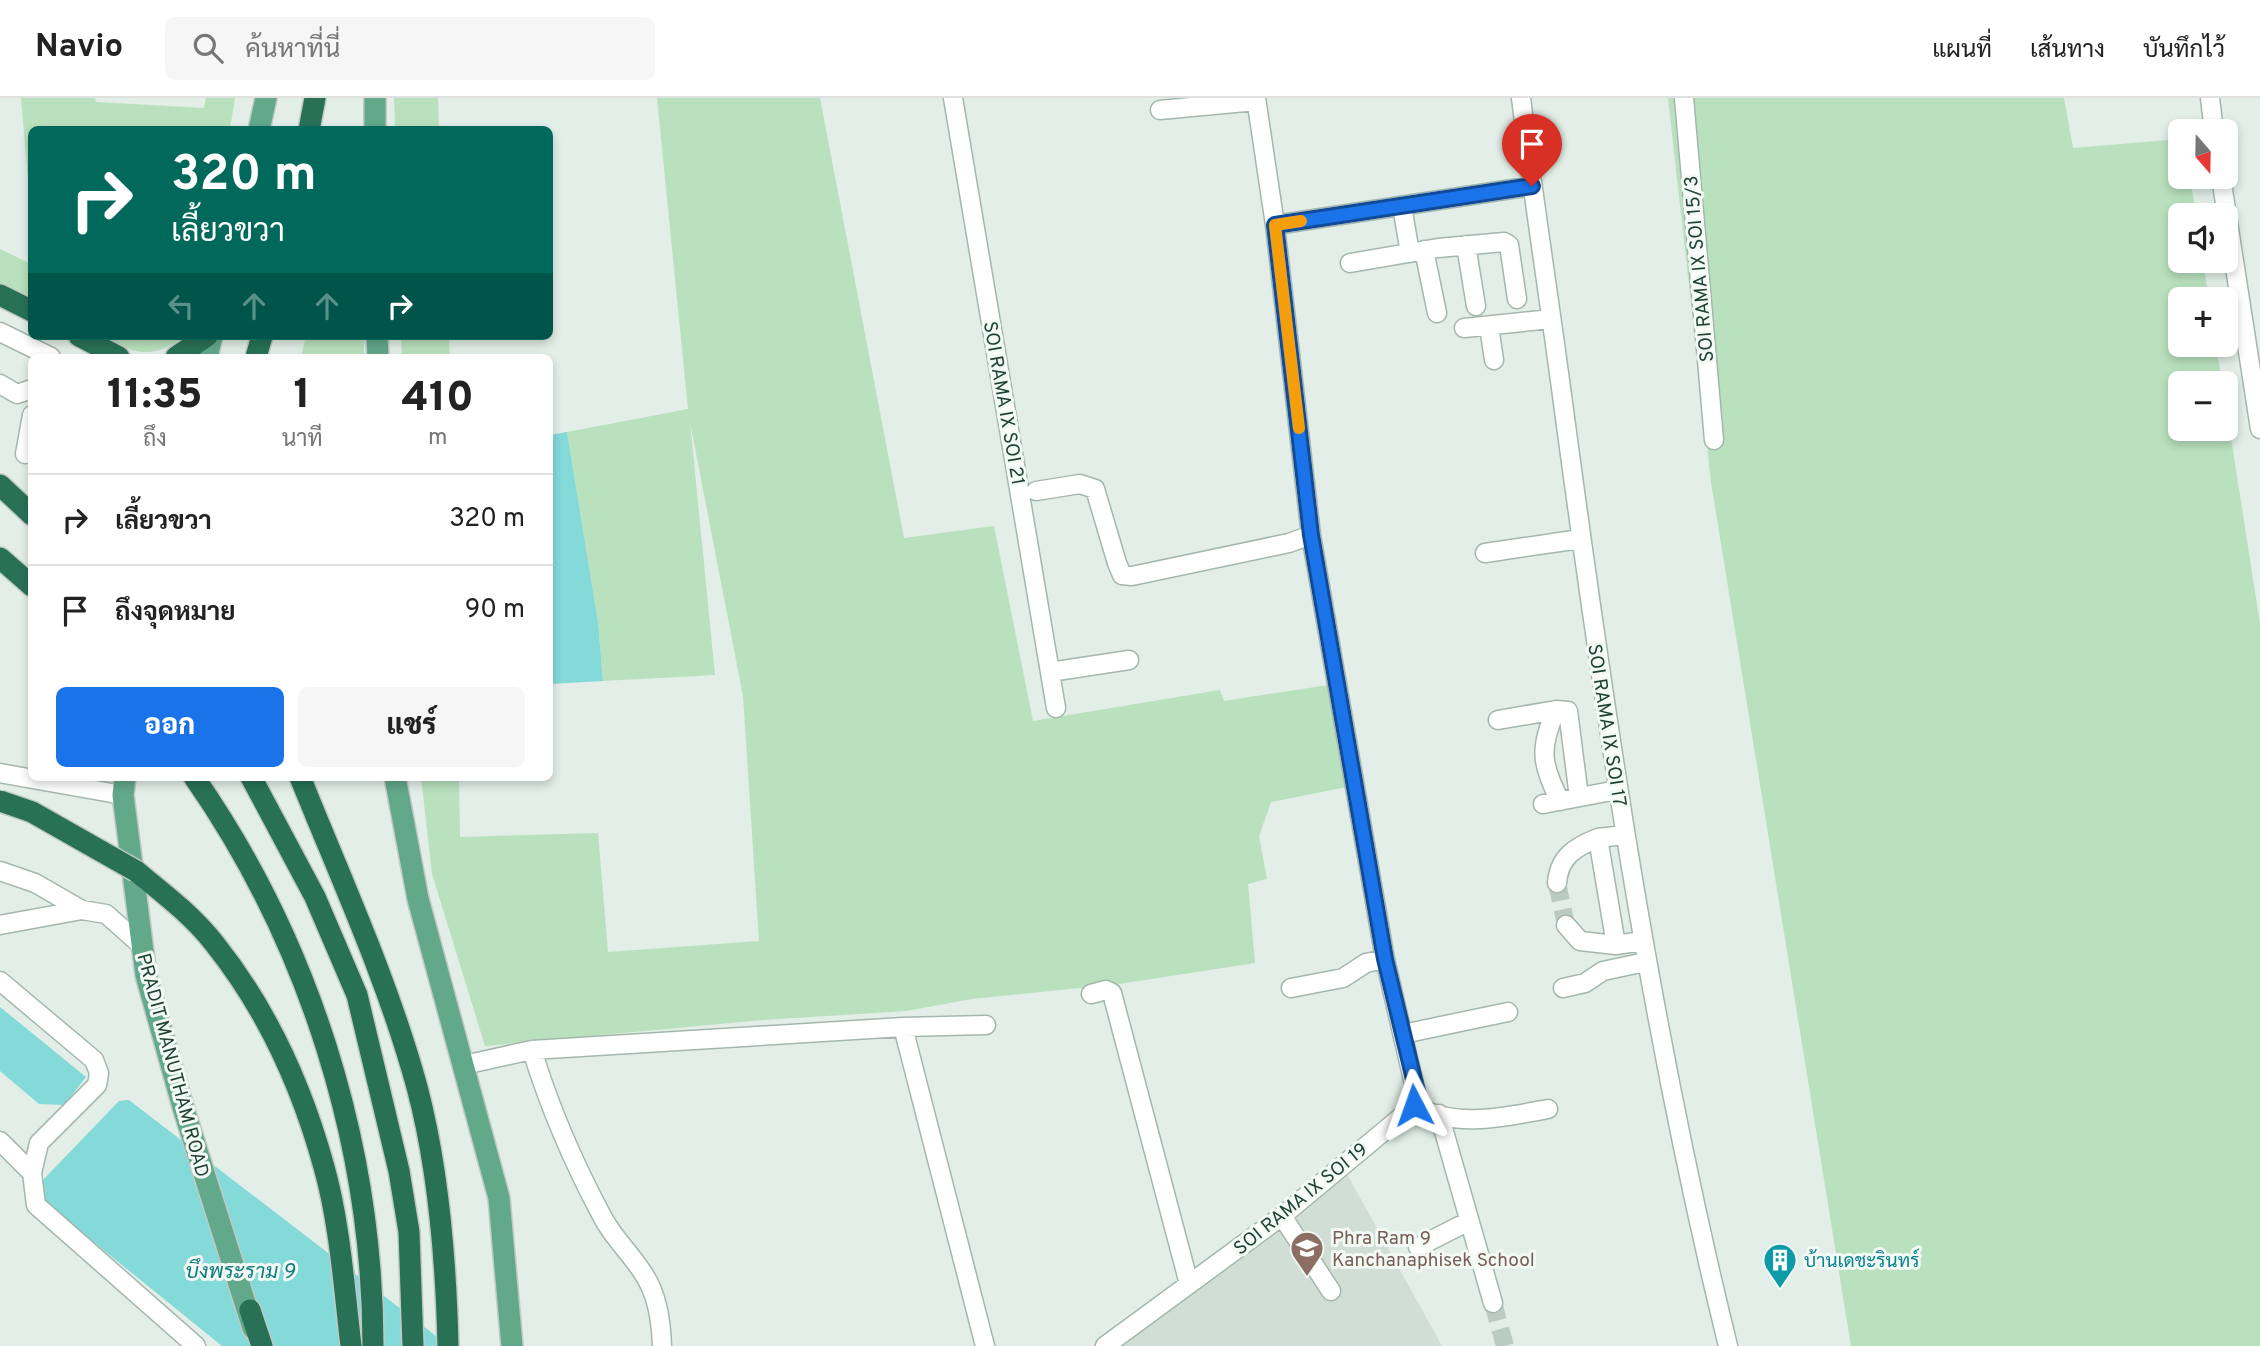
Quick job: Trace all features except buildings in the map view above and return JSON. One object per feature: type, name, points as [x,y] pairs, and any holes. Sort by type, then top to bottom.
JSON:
[{"type":"highway","points":[[310,126],[315,98]]},
{"type":"highway","points":[[0,295],[28,309]]},
{"type":"highway","points":[[87,340],[113,354]]},
{"type":"highway","points":[[181,354],[203,340]]},
{"type":"highway","points":[[0,485],[28,511]]},
{"type":"highway","points":[[0,558],[28,582]]},
{"type":"highway","points":[[196,781],[261,892],[304,983],[336,1076],[357,1166],[368,1249],[373,1346]]},
{"type":"highway","points":[[253,781],[315,897],[357,995],[399,1171],[409,1232],[413,1346]]},
{"type":"highway","points":[[302,781],[384,992],[417,1087],[437,1185],[448,1346]]},
{"type":"highway","points":[[0,801],[32,812],[136,871],[177,904],[213,941],[242,982],[280,1049],[298,1091],[325,1169],[351,1346]]},
{"type":"highway","points":[[250,1310],[259,1346]]},
{"type":"main road","points":[[260,126],[266,98]]},
{"type":"main road","points":[[375,98],[375,126]]},
{"type":"main road","points":[[396,781],[418,899],[499,1198],[512,1346]]},
{"type":"main road","name":"PRADIT MANUTHAM ROAD","points":[[124,786],[146,975],[183,1107],[250,1310]]},
{"type":"street","name":"SOI RAMA IX SOI 21","points":[[954,98],[1056,708]]},
{"type":"street","name":"SOI RAMA IX SOI 17","points":[[1521,98],[1580,539],[1624,835],[1646,962],[1728,1346]]},
{"type":"street","name":"SOI RAMA IX SOI 15/3","points":[[1684,98],[1714,440]]},
{"type":"street","points":[[2210,98],[2213,119]]},
{"type":"street","points":[[1160,110],[1256,99],[1275,225],[1311,535],[1385,959],[1417,1092],[1414,1105],[1426,1112],[1485,1120],[1548,1109]]},
{"type":"street","points":[[1275,225],[1532,186]]},
{"type":"street","points":[[2223,189],[2260,429]]},
{"type":"street","points":[[1402,206],[1437,313]]},
{"type":"street","points":[[1350,263],[1465,245],[1494,242],[1509,245],[1517,299]]},
{"type":"street","points":[[1465,245],[1476,306]]},
{"type":"street","points":[[1464,328],[1551,319]]},
{"type":"street","points":[[1489,326],[1494,360]]},
{"type":"street","points":[[0,332],[45,354]]},
{"type":"street","points":[[0,384],[17,394],[28,395]]},
{"type":"street","points":[[25,454],[28,437]]},
{"type":"street","points":[[1036,491],[1080,484],[1095,489],[1122,575],[1132,576],[1289,543],[1311,535]]},
{"type":"street","points":[[1485,553],[1580,539]]},
{"type":"street","points":[[1050,672],[1129,660]]},
{"type":"street","points":[[1556,710],[1543,746],[1551,802],[1617,790]]},
{"type":"street","points":[[1499,720],[1556,710],[1568,711],[1580,797]]},
{"type":"street","points":[[0,773],[28,776]]},
{"type":"street","points":[[76,781],[124,786]]},
{"type":"street","points":[[1557,883],[1559,868],[1567,855],[1598,838],[1624,835]]},
{"type":"street","points":[[1598,838],[1616,945]]},
{"type":"street","points":[[0,871],[35,883],[82,910]]},
{"type":"street","points":[[0,925],[82,910],[106,914],[141,945]]},
{"type":"street","points":[[1566,925],[1580,941],[1616,945],[1642,942]]},
{"type":"street","points":[[1291,988],[1343,978],[1366,963],[1385,959]]},
{"type":"street","points":[[1563,988],[1585,983],[1603,971],[1646,962]]},
{"type":"street","points":[[0,981],[94,1060],[99,1073],[97,1085],[39,1143],[32,1173],[36,1205],[197,1346]]},
{"type":"street","points":[[1091,994],[1106,990],[1112,993],[1189,1284]]},
{"type":"street","points":[[1403,1034],[1508,1012]]},
{"type":"street","points":[[464,1065],[532,1050],[904,1027],[986,1025]]},
{"type":"street","points":[[904,1027],[985,1346]]},
{"type":"street","points":[[532,1050],[572,1161],[605,1223],[643,1272],[655,1299],[662,1320],[662,1346]]},
{"type":"street","name":"SOI RAMA IX SOI 19","points":[[1105,1346],[1282,1216],[1414,1105]]},
{"type":"street","points":[[1439,1114],[1493,1303]]},
{"type":"street","points":[[0,1141],[32,1173]]},
{"type":"street","points":[[1282,1216],[1331,1291]]},
{"type":"street","points":[[1418,1247],[1469,1221]]},
{"type":"shaded area","name":"Phra Ram 9 Kanchanaphisek School","points":[[1347,1174],[1442,1346],[1117,1346],[1258,1243]]},
{"type":"green space","points":[[21,98],[95,98],[96,102],[204,108],[206,98],[235,98],[230,126],[28,126],[28,179]]},
{"type":"green space","points":[[394,98],[438,98],[439,126],[395,126]]},
{"type":"green space","points":[[657,98],[820,98],[904,538],[994,526],[1033,721],[1220,690],[1224,701],[1328,685],[1347,787],[1271,802],[1259,836],[1267,879],[1248,884],[1255,963],[1119,984],[972,999],[906,1011],[763,1020],[485,1046],[432,874],[421,781],[459,781],[460,837],[598,833],[608,952],[759,941],[743,696],[690,422],[715,675],[603,681],[598,622],[567,432],[688,409]]},
{"type":"green space","points":[[1668,98],[2064,98],[2073,148],[2168,140],[2168,189],[2192,189],[2194,203],[2168,203],[2168,273],[2205,273],[2207,287],[2168,287],[2168,357],[2218,357],[2220,371],[2168,371],[2168,441],[2231,441],[2260,624],[2260,1346],[1851,1346],[1711,482]]},
{"type":"green space","points":[[0,249],[28,263],[28,298],[0,283]]},
{"type":"green space","points":[[107,340],[178,340],[152,352],[120,346]]},
{"type":"green space","points":[[305,340],[364,340],[364,354],[302,354]]},
{"type":"green space","points":[[401,340],[449,340],[450,354],[402,354]]},
{"type":"water","points":[[567,432],[598,622],[603,681],[553,684],[553,434]]},
{"type":"water","points":[[0,1007],[86,1077],[64,1105],[39,1104],[0,1071]]},
{"type":"water","name":"บึงพระราม 9","points":[[129,1100],[449,1346],[222,1346],[43,1201],[42,1181],[119,1101]]},
{"type":"tunnel","points":[[1557,883],[1566,925]]},
{"type":"tunnel","points":[[1493,1303],[1505,1346]]},
{"type":"slow traffic","points":[[1299,428],[1275,225],[1301,221]]},
{"type":"place","name":"Phra Ram 9 Kanchanaphisek School","points":[[1307,1278]]},
{"type":"place","name":"บ้านเดชะรินทร์","points":[[1780,1290]]},
{"type":"route","points":[[1414,1105],[1417,1092],[1385,959],[1311,535],[1275,225],[1532,186]]}]
